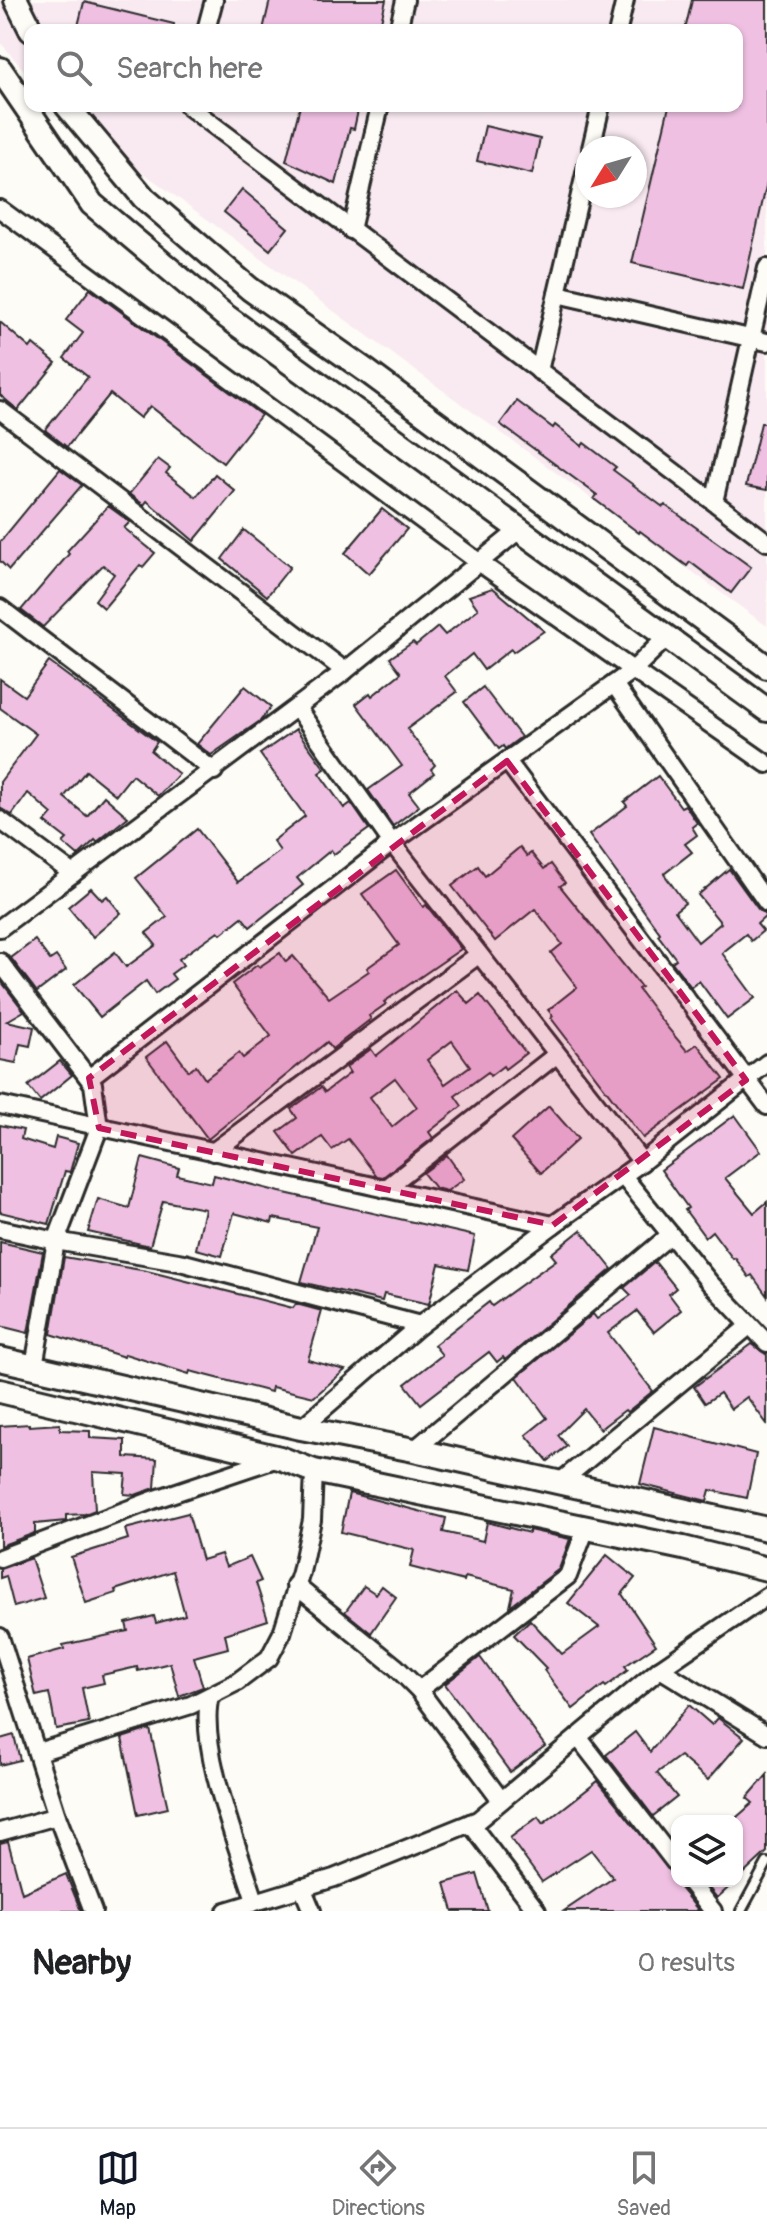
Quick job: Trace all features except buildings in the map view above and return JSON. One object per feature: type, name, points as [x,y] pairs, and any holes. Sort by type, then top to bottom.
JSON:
[{"type":"main road","points":[[16,0],[28,24]]},
{"type":"main road","points":[[0,69],[24,104]]},
{"type":"main road","points":[[29,112],[92,204],[223,314],[767,710]]},
{"type":"main road","points":[[72,112],[144,198],[250,289],[368,372],[767,667]]},
{"type":"main road","points":[[0,1359],[767,1529]]},
{"type":"main road","points":[[0,1391],[280,1458],[314,1471],[767,1569]]},
{"type":"street","points":[[208,24],[214,0]]},
{"type":"street","points":[[399,24],[405,0]]},
{"type":"street","points":[[619,24],[625,0]]},
{"type":"street","points":[[196,112],[767,542]]},
{"type":"street","points":[[351,230],[379,112]]},
{"type":"street","points":[[594,136],[600,112]]},
{"type":"street","points":[[539,371],[577,208]]},
{"type":"street","points":[[0,209],[480,563],[767,764]]},
{"type":"street","points":[[714,502],[759,340],[767,268]]},
{"type":"street","points":[[557,294],[759,340]]},
{"type":"street","points":[[0,410],[345,671]]},
{"type":"street","points":[[0,928],[297,708],[519,530]]},
{"type":"street","points":[[0,608],[214,771]]},
{"type":"street","points":[[89,1078],[392,843],[632,671],[667,637]]},
{"type":"street","points":[[614,684],[767,903]]},
{"type":"street","points":[[297,708],[392,843],[642,1162]]},
{"type":"street","points":[[507,761],[767,1106]]},
{"type":"street","points":[[0,820],[73,874]]},
{"type":"street","points":[[213,1152],[478,955]]},
{"type":"street","points":[[0,962],[93,1084],[99,1128],[56,1241],[34,1366]]},
{"type":"street","points":[[385,1189],[556,1055]]},
{"type":"street","points":[[301,1428],[420,1325],[642,1162],[767,1063]]},
{"type":"street","points":[[0,1105],[553,1225]]},
{"type":"street","points":[[623,1176],[670,1235],[767,1343]]},
{"type":"street","points":[[0,1229],[184,1263],[420,1325]]},
{"type":"street","points":[[414,1450],[670,1235]]},
{"type":"street","points":[[559,1483],[749,1326]]},
{"type":"street","points":[[0,1558],[153,1500],[280,1458]]},
{"type":"street","points":[[38,1752],[191,1705],[237,1682],[269,1658],[282,1633],[301,1572],[312,1520],[314,1471]]},
{"type":"street","points":[[419,1690],[568,1576],[586,1528]]},
{"type":"street","points":[[295,1585],[396,1667],[419,1690],[501,1800]]},
{"type":"street","points":[[226,1911],[334,1878],[478,1820],[660,1669],[767,1596]]},
{"type":"street","points":[[0,1637],[8,1691],[38,1752],[57,1816],[93,1911]]},
{"type":"street","points":[[660,1669],[767,1735]]},
{"type":"street","points":[[210,1696],[206,1712],[215,1770],[255,1901]]},
{"type":"street","points":[[578,1737],[671,1857]]},
{"type":"street","points":[[0,1832],[57,1816]]},
{"type":"street","points":[[470,1823],[537,1911]]},
{"type":"street","points":[[302,1887],[312,1911]]},
{"type":"street","points":[[694,1887],[713,1911]]},
{"type":"lane","points":[[741,1911],[767,1863]]},
{"type":"highlighted area","points":[[507,761],[746,1080],[553,1225],[99,1128],[89,1078]]},
{"type":"shaded area","points":[[0,0],[767,0],[767,626],[127,161],[69,112],[743,112],[743,24],[24,24],[24,70],[0,42]]}]
